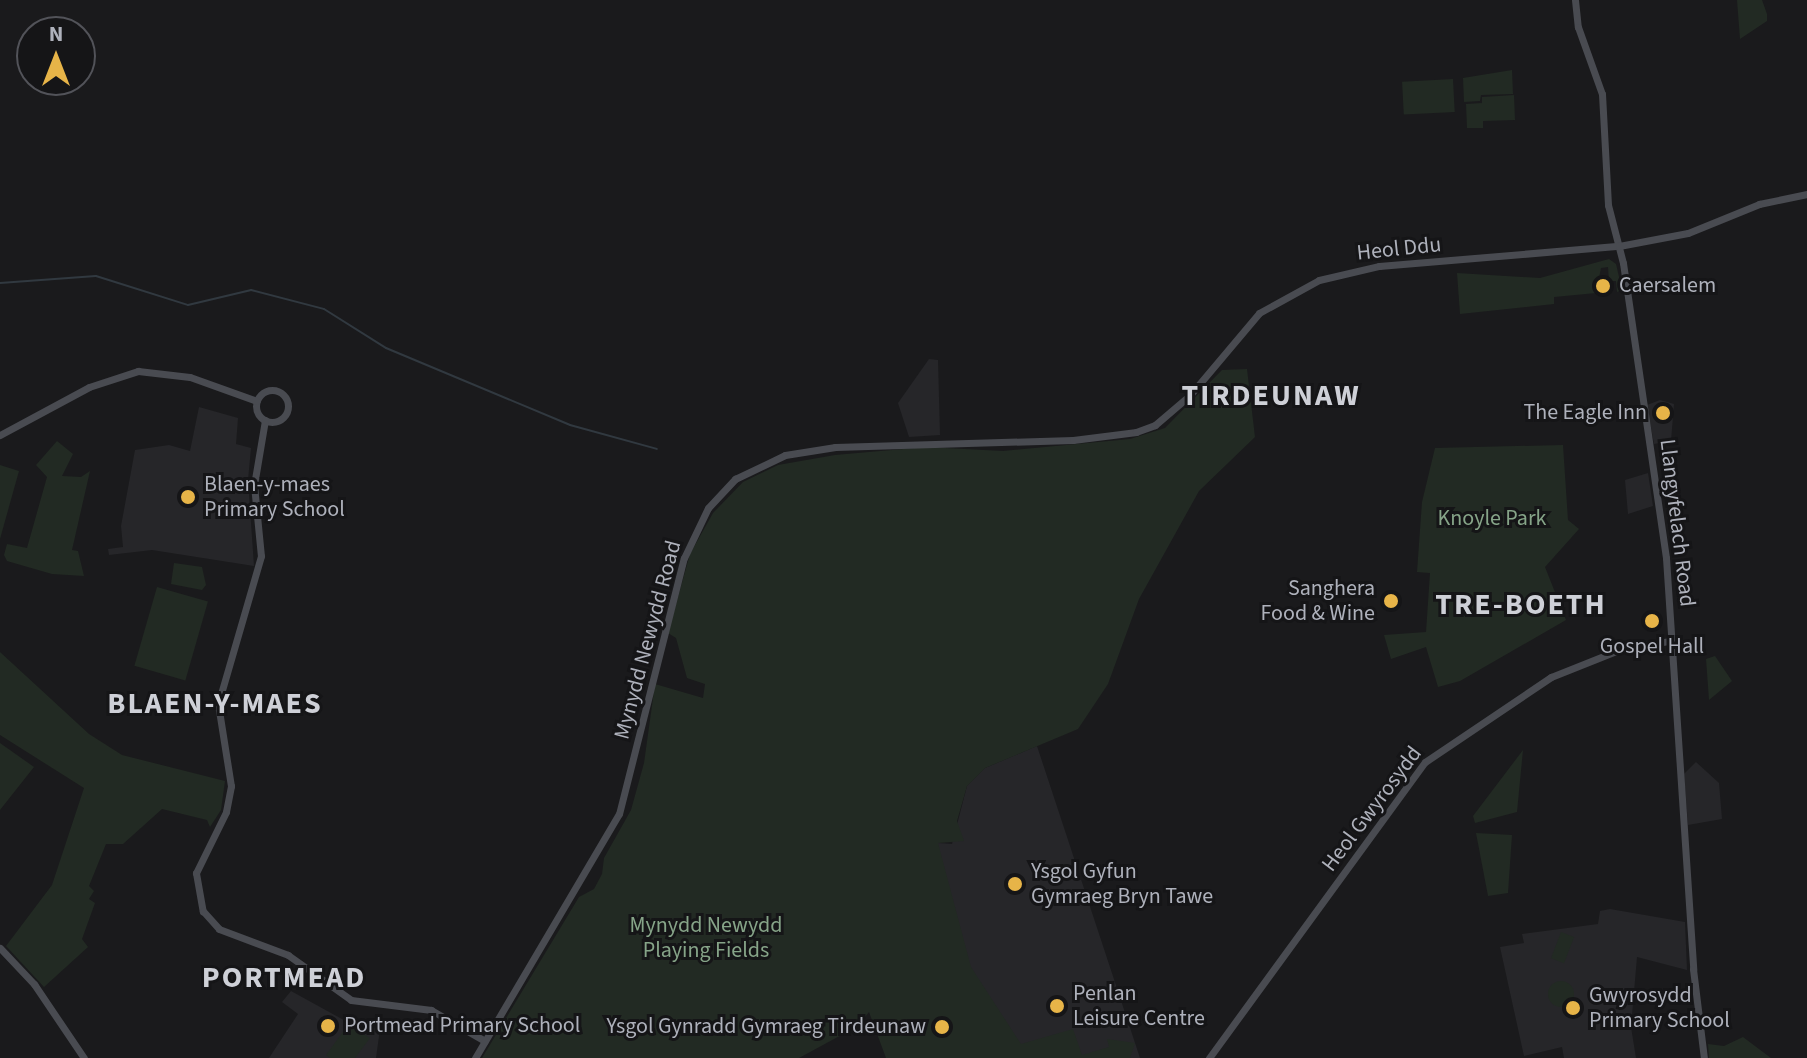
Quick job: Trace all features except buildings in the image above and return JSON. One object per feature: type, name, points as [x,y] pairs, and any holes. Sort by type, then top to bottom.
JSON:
[{"type":"street","name":"Llangyfelach Road","points":[[1575,0],[1578,27],[1600,83],[1605,180],[1619,246],[1666,558],[1693,969],[1704,1058]]},
{"type":"street","name":"Heol Ddu","points":[[1217,365],[1259,313],[1335,275],[1379,266],[1619,246],[1688,233],[1759,204],[1807,194]]},
{"type":"street","name":"Mynydd Newydd Road","points":[[475,1058],[600,855],[619,814],[684,558],[708,508],[735,479],[785,455],[835,447],[1073,440],[1136,432],[1171,412],[1217,365]]},
{"type":"street","points":[[0,435],[89,387],[138,371],[190,377],[257,401]]},
{"type":"street","points":[[257,401],[270,390],[287,399],[285,416],[265,420]]},
{"type":"street","points":[[257,401],[258,412],[265,420]]},
{"type":"street","points":[[265,420],[254,485],[261,556],[218,704],[231,786],[226,812],[196,873],[203,911],[219,929],[242,942],[288,955],[351,1000],[431,1010],[485,1041]]},
{"type":"street","name":"Heol Gwyrosydd","points":[[1209,1058],[1425,762],[1551,677],[1624,648],[1670,641]]},
{"type":"street","points":[[0,948],[34,984],[84,1058]]},
{"type":"shaded area","points":[[929,359],[938,360],[940,435],[909,437],[898,403]]},
{"type":"shaded area","points":[[1660,400],[1674,404],[1671,441],[1654,444],[1647,405]]},
{"type":"shaded area","name":"Blaen-y-maes Primary School","points":[[199,407],[238,418],[236,444],[251,448],[248,480],[254,566],[152,550],[109,555],[108,549],[123,547],[121,526],[135,450],[169,445],[190,451]]},
{"type":"shaded area","points":[[1648,473],[1653,506],[1628,514],[1625,480]]},
{"type":"shaded area","name":"Ysgol Gyfun Gymraeg Bryn Tawe","points":[[1037,746],[1140,1058],[886,1058],[938,843],[952,844],[967,786],[985,768]]},
{"type":"shaded area","points":[[1696,762],[1719,783],[1722,819],[1688,825],[1684,774]]},
{"type":"shaded area","name":"Gwyrosydd Primary School","points":[[1610,909],[1685,922],[1687,970],[1637,957],[1631,1027],[1636,1058],[1564,1058],[1562,1047],[1524,1056],[1500,947],[1524,943],[1522,934],[1598,924],[1600,911]]},
{"type":"shaded area","name":"Portmead Primary School","points":[[291,991],[351,1024],[380,1029],[376,1058],[269,1058],[298,1014],[282,1002]]},
{"type":"green space","points":[[1737,0],[1762,0],[1767,14],[1767,21],[1740,39]]},
{"type":"green space","points":[[1512,70],[1513,94],[1481,95],[1480,101],[1464,102],[1463,78]]},
{"type":"green space","points":[[1453,79],[1455,112],[1404,115],[1402,82]]},
{"type":"green space","points":[[1514,95],[1515,120],[1483,121],[1483,128],[1467,128],[1466,104],[1482,103],[1482,97]]},
{"type":"green space","points":[[1609,259],[1616,264],[1622,290],[1617,292],[1616,281],[1609,281],[1608,267],[1601,268],[1596,293],[1554,297],[1554,304],[1460,314],[1457,273],[1540,278]]},
{"type":"green space","name":"Mynydd Newydd Playing Fields","points":[[1247,369],[1255,437],[1199,491],[1139,599],[1108,684],[1078,729],[985,768],[967,786],[957,821],[964,841],[938,843],[971,967],[1021,1044],[1073,1029],[1082,1055],[1109,1047],[1107,1039],[1135,1043],[1130,1058],[886,1058],[869,1012],[858,1026],[799,1058],[482,1058],[579,897],[594,889],[602,874],[604,858],[631,810],[644,763],[655,684],[703,698],[705,684],[687,678],[676,638],[668,633],[690,554],[713,513],[743,482],[778,465],[835,455],[926,447],[1003,451],[1130,439],[1165,428],[1222,370]]},
{"type":"green space","points":[[57,441],[73,454],[62,476],[81,477],[90,471],[72,550],[78,551],[84,576],[52,574],[7,561],[4,555],[7,544],[27,548],[47,477],[36,465]]},
{"type":"green space","name":"Knoyle Park","points":[[1563,445],[1568,520],[1579,529],[1545,567],[1566,620],[1460,681],[1438,687],[1426,647],[1391,659],[1384,635],[1426,632],[1430,573],[1417,572],[1422,502],[1435,448]]},
{"type":"green space","points":[[0,465],[19,471],[0,539]]},
{"type":"green space","points":[[174,563],[202,567],[206,585],[202,590],[171,584]]},
{"type":"green space","points":[[157,587],[208,602],[185,680],[134,666]]},
{"type":"green space","points":[[0,652],[89,734],[122,755],[225,781],[221,810],[210,827],[207,820],[162,809],[123,844],[106,844],[89,886],[94,891],[89,899],[95,903],[82,939],[88,947],[44,987],[6,946],[52,885],[84,788],[0,735]]},
{"type":"green space","points":[[1715,656],[1732,681],[1709,700],[1706,659]]},
{"type":"green space","points":[[0,743],[34,767],[0,810]]},
{"type":"green space","points":[[1523,750],[1517,812],[1475,823],[1473,816]]},
{"type":"green space","points":[[1476,833],[1512,835],[1508,893],[1488,896]]},
{"type":"green space","points":[[1561,932],[1574,937],[1564,963],[1551,958]]},
{"type":"green space","points":[[1561,981],[1570,985],[1574,994],[1570,1003],[1561,1007],[1552,1003],[1548,994],[1552,985]]},
{"type":"green space","points":[[348,1025],[370,1038],[355,1058],[330,1058],[326,1055]]},
{"type":"green space","points":[[1743,1037],[1771,1058],[1709,1058],[1708,1044],[1724,1046]]},
{"type":"waterway","points":[[0,283],[96,276],[188,305],[251,290],[324,309],[386,348],[570,425],[657,449]]},
{"type":"place","name":"Caersalem","points":[[1603,286]]},
{"type":"place","name":"The Eagle Inn","points":[[1663,413]]},
{"type":"place","name":"Blaen-y-maes Primary School","points":[[188,497]]},
{"type":"place","name":"Sanghera Food & Wine","points":[[1391,601]]},
{"type":"place","name":"Gospel Hall","points":[[1652,621]]},
{"type":"place","name":"Ysgol Gyfun Gymraeg Bryn Tawe","points":[[1015,884]]},
{"type":"place","name":"Penlan Leisure Centre","points":[[1057,1006]]},
{"type":"place","name":"Gwyrosydd Primary School","points":[[1573,1008]]},
{"type":"place","name":"Portmead Primary School","points":[[328,1026]]},
{"type":"place","name":"Ysgol Gynradd Gymraeg Tirdeunaw","points":[[942,1027]]},
{"type":"district","name":"TIRDEUNAW","points":[[1271,396]]},
{"type":"district","name":"TRE-BOETH","points":[[1521,605]]},
{"type":"district","name":"BLAEN-Y-MAES","points":[[215,704]]},
{"type":"district","name":"PORTMEAD","points":[[284,978]]}]
